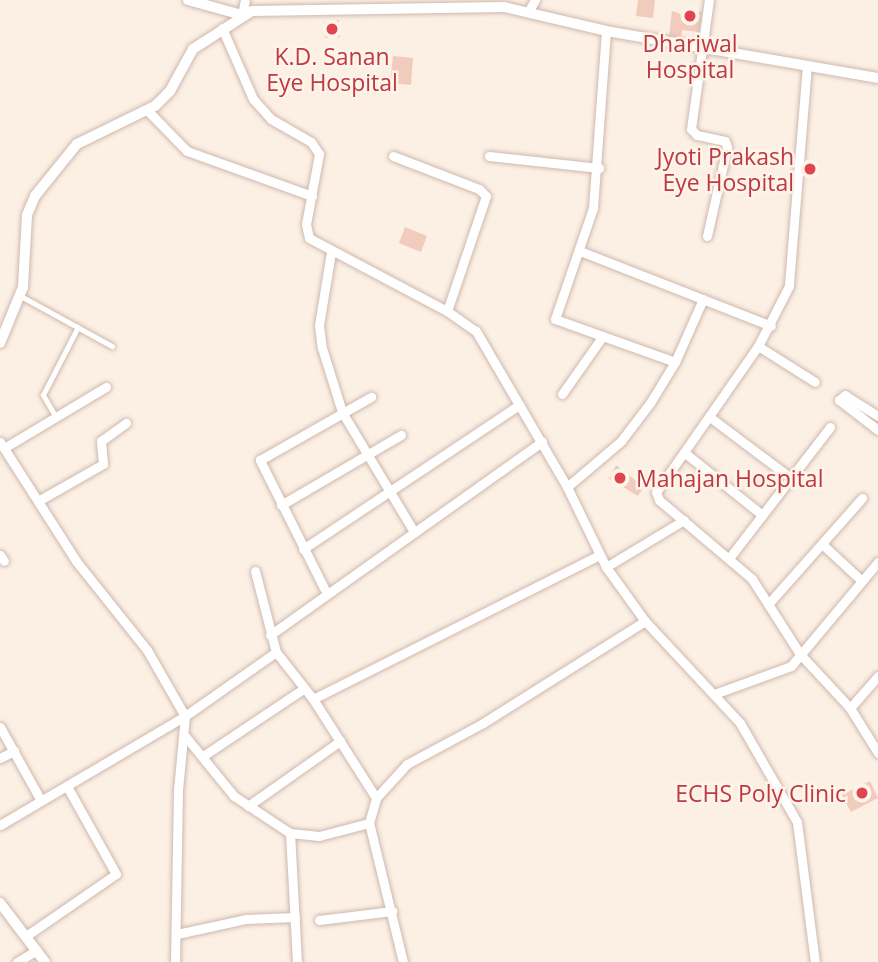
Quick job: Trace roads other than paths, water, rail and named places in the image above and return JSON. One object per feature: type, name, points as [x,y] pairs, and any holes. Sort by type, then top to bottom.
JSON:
[{"type":"street","points":[[188,0],[242,15]]},
{"type":"street","points":[[242,15],[245,0]]},
{"type":"street","points":[[528,12],[536,0]]},
{"type":"street","points":[[707,236],[727,147],[725,141],[697,135],[691,129],[709,0]]},
{"type":"street","points":[[0,343],[20,296],[26,272],[27,215],[35,196],[77,144],[164,99],[193,49],[242,15],[262,10],[476,5],[528,12],[606,31],[878,78]]},
{"type":"street","points":[[222,28],[253,99],[271,119],[316,146],[320,164],[306,232],[331,252],[447,311],[475,331],[542,442],[606,566],[645,621],[717,693],[762,757],[797,822],[815,962]]},
{"type":"street","points":[[606,31],[599,168],[593,208],[555,319],[675,362]]},
{"type":"street","points":[[807,65],[794,257],[789,286],[771,326],[711,418],[656,492],[684,520],[730,557],[770,602],[800,654],[849,708],[878,753]]},
{"type":"street","points":[[147,110],[187,151],[312,196]]},
{"type":"street","points":[[393,156],[479,189],[486,197],[447,311]]},
{"type":"street","points":[[489,156],[599,168]]},
{"type":"street","points":[[580,251],[771,326]]},
{"type":"street","points":[[331,252],[319,335],[342,412],[414,532]]},
{"type":"street","points":[[567,487],[621,441],[675,362],[703,299]]},
{"type":"street","points":[[562,394],[602,337]]},
{"type":"street","points":[[758,346],[815,382]]},
{"type":"street","points":[[106,387],[2,445],[76,561],[147,650],[185,716],[178,790],[175,962]]},
{"type":"street","points":[[878,416],[845,395],[839,400],[878,430]]},
{"type":"street","points":[[326,592],[281,505],[261,457],[371,397]]},
{"type":"street","points":[[303,549],[519,405]]},
{"type":"street","points":[[711,418],[791,478]]},
{"type":"street","points":[[38,501],[103,464],[101,441],[126,423]]},
{"type":"street","points":[[730,557],[830,427]]},
{"type":"street","points":[[281,505],[401,435]]},
{"type":"street","points":[[270,635],[326,592],[542,442]]},
{"type":"street","points":[[685,453],[762,515]]},
{"type":"street","points":[[770,602],[862,498]]},
{"type":"street","points":[[606,566],[684,520]]},
{"type":"street","points":[[822,544],[862,581]]},
{"type":"street","points":[[313,699],[599,555]]},
{"type":"street","points":[[717,693],[786,670],[878,562]]},
{"type":"street","points":[[255,572],[276,652],[313,699],[376,798]]},
{"type":"street","points":[[403,962],[369,823],[376,798],[407,764],[483,723],[645,621]]},
{"type":"street","points":[[0,825],[40,799],[68,788],[185,716],[276,652]]},
{"type":"street","points":[[849,708],[878,677]]},
{"type":"street","points":[[203,756],[303,689]]},
{"type":"street","points":[[0,727],[40,799]]},
{"type":"street","points":[[185,736],[223,784],[248,806],[290,833],[319,836],[369,823]]},
{"type":"street","points":[[248,806],[340,741]]},
{"type":"street","points":[[0,758],[15,751]]},
{"type":"street","points":[[26,936],[116,874],[68,788]]},
{"type":"street","points":[[290,833],[297,962]]},
{"type":"street","points":[[0,903],[45,962]]},
{"type":"street","points":[[319,920],[392,911]]},
{"type":"street","points":[[177,934],[246,919],[295,917]]},
{"type":"street","points":[[17,962],[37,950]]},
{"type":"lane","points":[[20,296],[112,346]]},
{"type":"lane","points":[[56,417],[43,395],[78,327]]},
{"type":"place","name":"Dhariwal Hospital","points":[[690,16]]},
{"type":"place","name":"K.D. Sanan Eye Hospital","points":[[332,29]]},
{"type":"place","name":"Jyoti Prakash Eye Hospital","points":[[810,169]]},
{"type":"place","name":"Mahajan Hospital","points":[[620,478]]},
{"type":"place","name":"ECHS Poly Clinic","points":[[862,793]]}]
